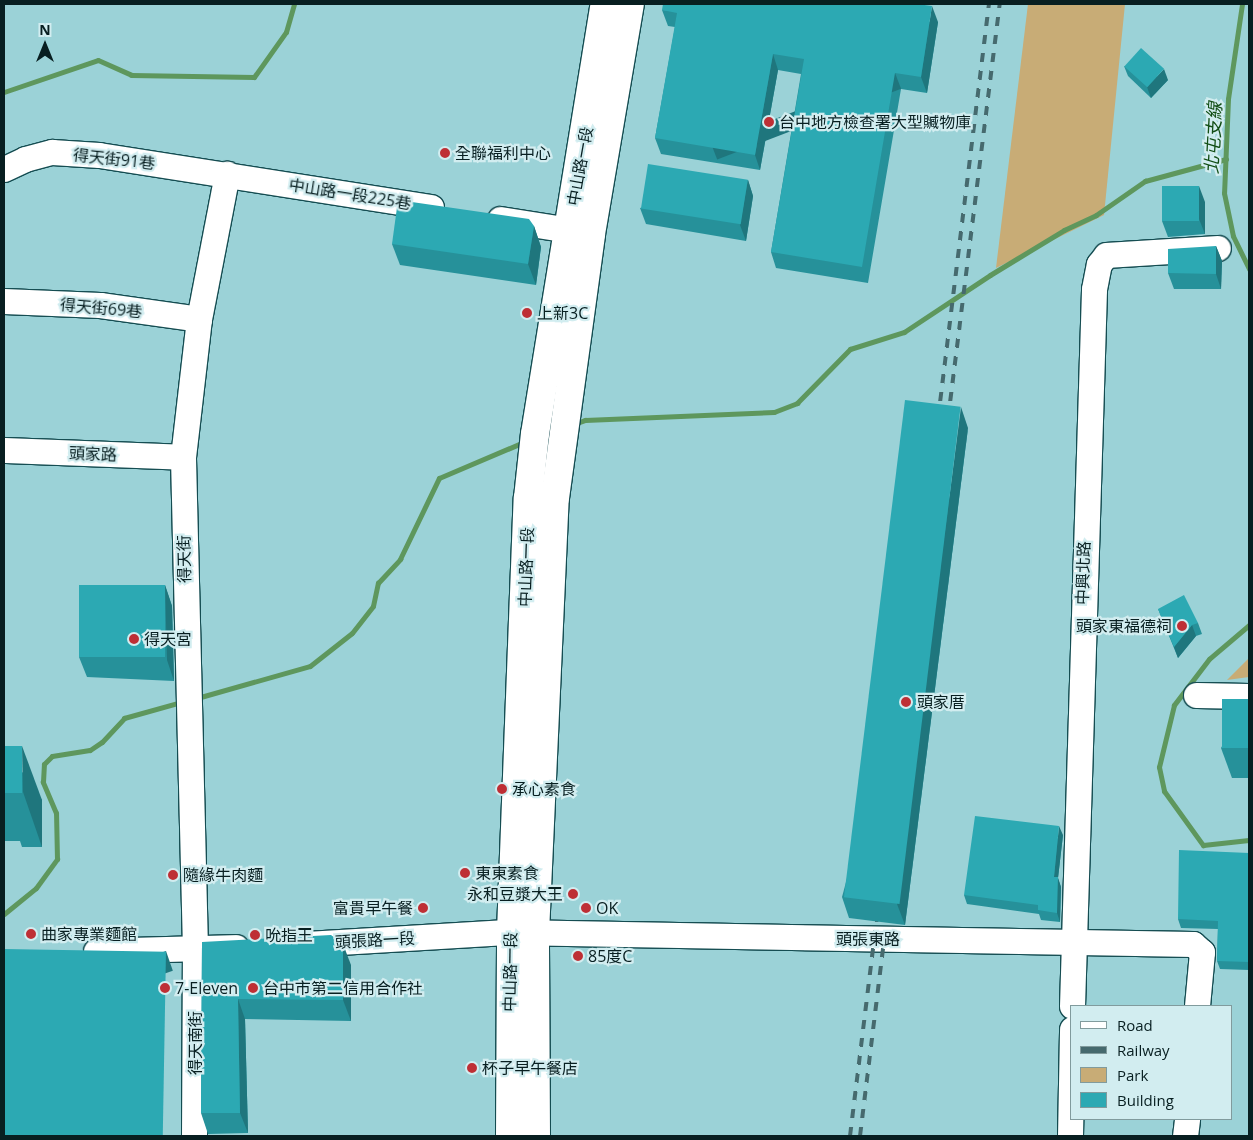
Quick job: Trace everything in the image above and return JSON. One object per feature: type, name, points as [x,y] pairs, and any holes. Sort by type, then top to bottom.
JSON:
[{"type":"main road","name":"中山路一段","points":[[580,232],[605,4]]},
{"type":"main road","name":"中山路一段","points":[[510,1136],[523,932],[528,498],[535,434],[630,4]]},
{"type":"main road","name":"中山路一段","points":[[523,932],[536,1136]]},
{"type":"street","name":"得天街91巷","points":[[4,169],[25,159],[52,152],[99,155],[227,174]]},
{"type":"street","name":"中山路一段225巷","points":[[227,174],[452,211]]},
{"type":"street","name":"得天街","points":[[195,949],[183,457],[199,319],[227,174]]},
{"type":"street","points":[[481,216],[580,232]]},
{"type":"street","name":"中興北路","points":[[1072,1005],[1094,289],[1099,264],[1106,255],[1218,248]]},
{"type":"street","name":"得天街69巷","points":[[4,301],[100,306],[199,319]]},
{"type":"street","name":"頭家路","points":[[4,450],[183,457]]},
{"type":"street","points":[[1196,695],[1249,696]]},
{"type":"street","name":"頭張東路","points":[[523,932],[1074,940],[1193,944],[1199,947],[1202,952],[1197,1005]]},
{"type":"street","name":"頭張路一段","points":[[71,951],[271,946],[523,932]]},
{"type":"street","name":"得天南街","points":[[194,1136],[195,949]]},
{"type":"street","points":[[1070,1120],[1070,1136]]},
{"type":"street","points":[[1185,1136],[1187,1120]]},
{"type":"green space","points":[[1028,4],[1125,4],[1104,215],[996,268]]},
{"type":"green space","points":[[1249,658],[1249,677],[1227,680]]},
{"type":"building","points":[[663,4],[917,4],[932,6],[921,77],[895,73],[862,267],[771,252],[804,59],[773,54],[755,155],[655,138],[677,13],[662,10]]},
{"type":"building","points":[[1141,48],[1164,69],[1147,87],[1124,67]]},
{"type":"building","points":[[648,164],[748,180],[741,224],[641,208]]},
{"type":"building","points":[[1162,186],[1199,186],[1199,221],[1162,221]]},
{"type":"building","points":[[398,200],[529,219],[534,226],[528,264],[392,244]]},
{"type":"building","points":[[1216,246],[1216,274],[1168,273],[1168,249]]},
{"type":"building","points":[[905,400],[961,407],[900,904],[844,897]]},
{"type":"building","points":[[79,585],[165,585],[165,657],[79,657]]},
{"type":"building","name":"頭家東福德祠","points":[[1184,595],[1198,623],[1192,625],[1174,647],[1158,609]]},
{"type":"building","points":[[1222,699],[1249,699],[1249,748],[1222,748]]},
{"type":"building","points":[[4,746],[22,746],[22,793],[4,793]]},
{"type":"building","points":[[975,816],[1059,826],[1054,877],[1058,877],[1057,913],[1038,910],[1038,905],[964,895]]},
{"type":"building","points":[[1179,850],[1249,853],[1249,962],[1217,961],[1218,921],[1178,919]]},
{"type":"building","points":[[331,935],[343,944],[343,1000],[238,999],[240,1113],[201,1113],[202,942]]},
{"type":"building","points":[[4,949],[166,952],[163,1136],[4,1136]]},
{"type":"waterway","points":[[4,92],[98,60],[131,75],[254,77],[286,32],[294,4]]},
{"type":"waterway","name":"北屯支線","points":[[1242,4],[1228,99],[1224,193],[1233,236],[1249,269]]},
{"type":"waterway","points":[[574,424],[585,420],[774,412],[797,403],[850,349],[904,332],[990,275],[1064,230],[1096,215],[1145,181],[1226,159]]},
{"type":"waterway","points":[[197,698],[310,666],[352,633],[373,606],[378,583],[400,559],[439,478],[526,441]]},
{"type":"waterway","name":"北屯支線","points":[[1249,625],[1209,659],[1174,705],[1159,767],[1164,791],[1203,845],[1249,840]]},
{"type":"waterway","points":[[4,914],[36,888],[57,859],[56,813],[43,782],[44,764],[52,756],[90,750],[102,742],[124,718],[181,702]]},
{"type":"railway","points":[[938,419],[989,4]]},
{"type":"railway","points":[[948,419],[1000,4]]},
{"type":"railway","points":[[850,1136],[878,908]]},
{"type":"railway","points":[[860,1136],[888,908]]},
{"type":"place","name":"台中地方檢查署大型贓物庫","points":[[769,122]]},
{"type":"place","name":"全聯福利中心","points":[[445,153]]},
{"type":"place","name":"上新3C","points":[[527,313]]},
{"type":"place","name":"頭家東福德祠","points":[[1182,626]]},
{"type":"place","name":"得天宮","points":[[134,639]]},
{"type":"place","name":"頭家厝","points":[[906,702]]},
{"type":"place","name":"承心素食","points":[[502,789]]},
{"type":"place","name":"東東素食","points":[[465,873]]},
{"type":"place","name":"隨緣牛肉麵","points":[[173,875]]},
{"type":"place","name":"永和豆漿大王","points":[[573,894]]},
{"type":"place","name":"富貴早午餐","points":[[423,908]]},
{"type":"place","name":"OK","points":[[586,908]]},
{"type":"place","name":"曲家專業麵館","points":[[31,934]]},
{"type":"place","name":"吮指王","points":[[255,935]]},
{"type":"place","name":"85度C","points":[[578,956]]},
{"type":"place","name":"7-Eleven","points":[[165,988]]},
{"type":"place","name":"台中市第二信用合作社","points":[[253,988]]},
{"type":"place","name":"杯子早午餐店","points":[[472,1068]]}]
